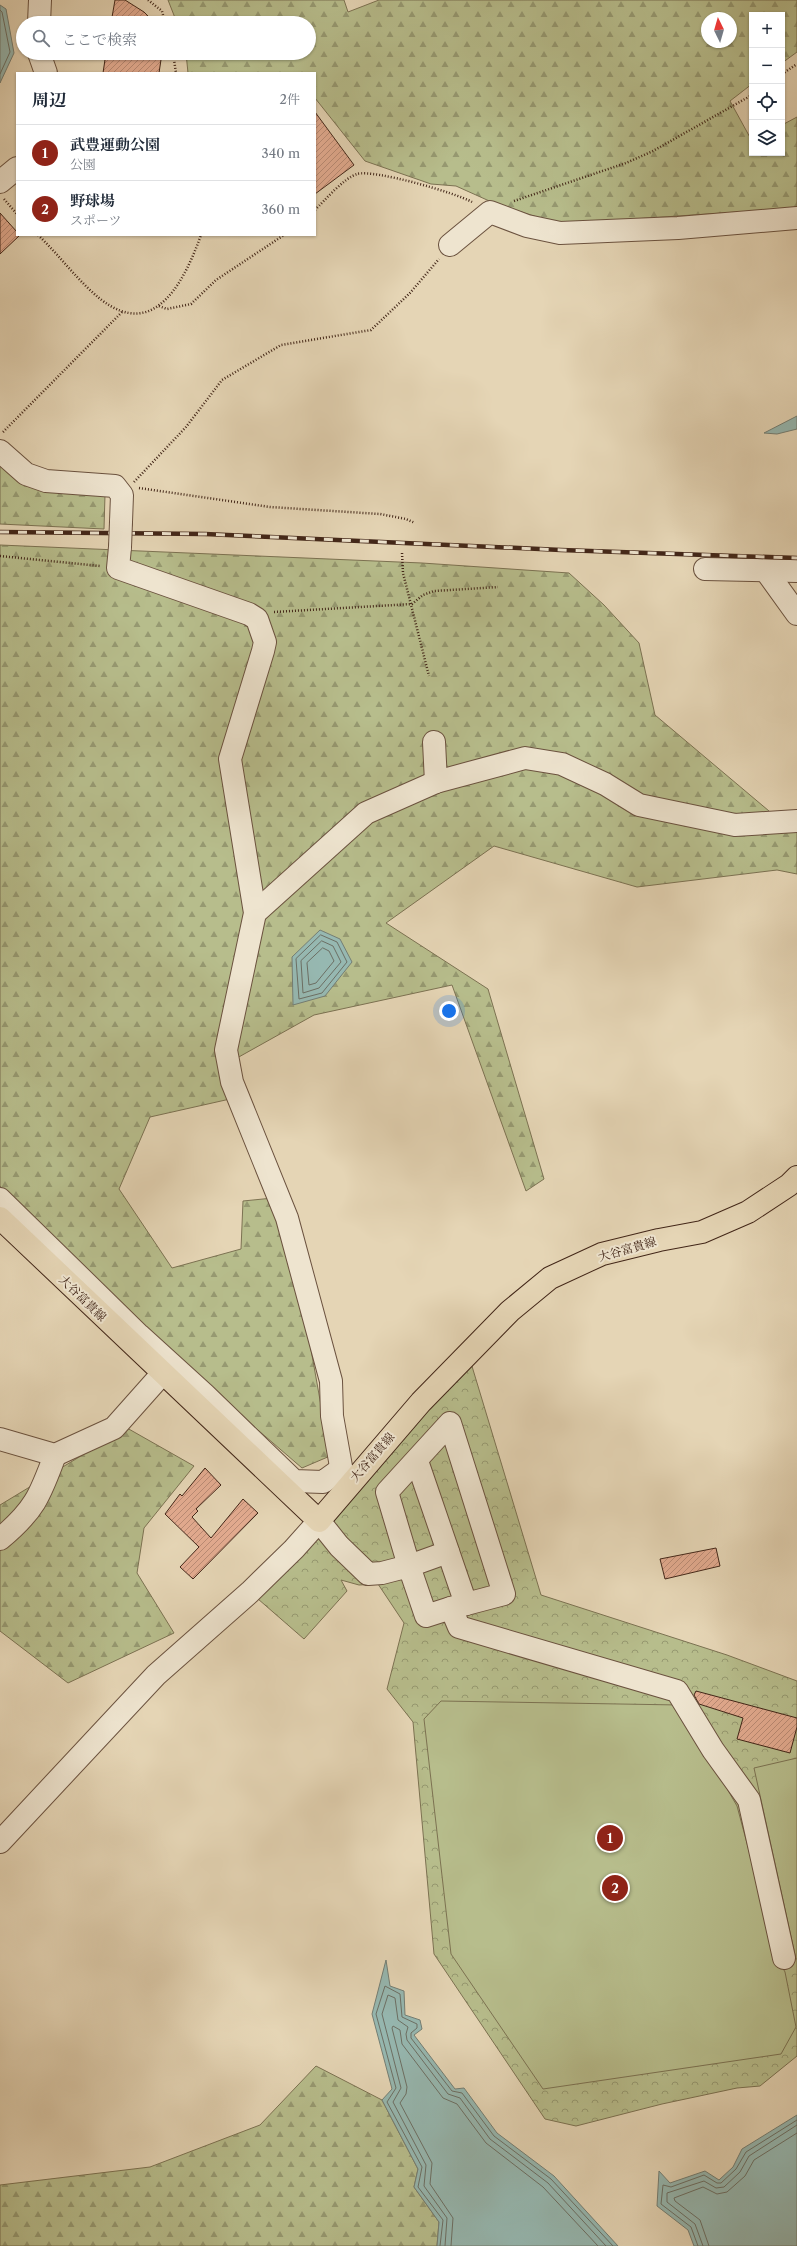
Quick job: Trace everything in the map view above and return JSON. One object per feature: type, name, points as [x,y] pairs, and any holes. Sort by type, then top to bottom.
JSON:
[{"type":"main road","name":"大谷富貴線","points":[[0,1218],[162,1374],[319,1521],[343,1479],[510,1311],[550,1278],[602,1254],[659,1240],[702,1232],[748,1212],[789,1185],[797,1177]]},
{"type":"street","points":[[39,16],[40,0]]},
{"type":"street","points":[[41,60],[46,72]]},
{"type":"street","points":[[0,182],[16,169]]},
{"type":"street","points":[[450,245],[492,213],[527,226],[560,233],[678,228],[797,218]]},
{"type":"street","points":[[0,452],[26,474],[46,481],[115,486],[125,492],[120,522],[119,557],[255,618],[262,630],[265,642],[230,759],[255,913],[226,1050],[232,1082],[287,1218],[331,1380],[332,1416],[343,1479],[323,1482],[294,1481],[140,1335],[0,1199]]},
{"type":"street","points":[[705,569],[797,571]]},
{"type":"street","points":[[766,571],[797,614]]},
{"type":"street","points":[[434,742],[436,782]]},
{"type":"street","points":[[255,913],[366,813],[436,782],[525,758],[562,764],[605,784],[639,805],[735,825],[797,821]]},
{"type":"street","points":[[0,1439],[55,1455],[114,1428],[162,1374]]},
{"type":"street","points":[[450,1423],[504,1594],[426,1616],[409,1566],[388,1492],[417,1461],[450,1423]]},
{"type":"street","points":[[0,1539],[20,1522],[41,1494],[55,1455]]},
{"type":"street","points":[[417,1461],[448,1552],[458,1606],[459,1627],[677,1691],[713,1750],[749,1800],[784,1958]]},
{"type":"street","points":[[0,1842],[156,1675],[250,1592],[294,1549],[319,1521],[339,1546],[368,1574],[382,1573],[409,1566],[448,1552]]},
{"type":"path","points":[[148,0],[162,11],[163,16]]},
{"type":"path","points":[[174,60],[176,72]]},
{"type":"path","points":[[785,72],[797,64]]},
{"type":"path","points":[[316,209],[348,179],[355,174],[365,172],[380,174],[454,195],[492,213],[522,197],[626,163],[653,151],[749,96]]},
{"type":"path","points":[[0,194],[16,213]]},
{"type":"path","points":[[39,236],[89,290],[112,307],[122,312],[142,313],[159,306],[170,295],[190,264],[201,236]]},
{"type":"path","points":[[159,306],[167,309],[191,304],[216,280],[282,236]]},
{"type":"path","points":[[125,492],[186,427],[222,380],[281,345],[371,330],[410,293],[450,245]]},
{"type":"path","points":[[0,435],[122,312]]},
{"type":"path","points":[[125,492],[148,488],[270,507],[380,514],[406,519],[415,523]]},
{"type":"path","points":[[402,553],[403,573],[429,676]]},
{"type":"path","points":[[0,556],[119,557]]},
{"type":"path","points":[[255,618],[272,612],[412,604],[423,595],[434,591],[498,587]]},
{"type":"green space","points":[[168,0],[344,0],[348,12],[379,0],[797,0],[797,52],[785,61],[785,12],[749,12],[749,86],[730,101],[749,136],[749,156],[785,156],[785,123],[797,117],[797,208],[559,224],[496,204],[456,186],[431,184],[365,161],[316,99],[316,72],[188,72],[187,60],[316,60],[316,16],[174,16]]},
{"type":"green space","points":[[0,465],[105,495],[104,529],[0,524]]},
{"type":"green space","points":[[0,545],[422,563],[569,573],[604,605],[639,643],[655,715],[788,827],[797,827],[797,874],[777,870],[637,887],[494,846],[386,923],[488,989],[544,1179],[526,1191],[452,985],[314,1015],[237,1058],[230,1099],[150,1117],[119,1189],[172,1268],[241,1249],[243,1201],[273,1198],[310,1344],[330,1456],[302,1468],[150,1337],[0,1186]]},
{"type":"green space","points":[[468,1353],[541,1595],[727,1655],[797,1681],[797,2056],[760,2086],[737,2088],[662,2104],[576,2126],[545,2119],[434,1954],[413,1722],[387,1689],[404,1623],[378,1584],[359,1585],[341,1580],[347,1591],[304,1639],[250,1592]]},
{"type":"green space","points":[[127,1428],[194,1466],[144,1528],[137,1573],[174,1633],[68,1683],[0,1631],[0,1505]]},
{"type":"green space","points":[[441,1701],[679,1705],[737,1806],[778,1959],[785,1972],[796,2027],[781,2054],[543,2089],[451,1954],[424,1719]]},
{"type":"green space","points":[[797,1758],[797,1959],[796,1959],[754,1768]]},
{"type":"green space","points":[[316,2066],[382,2100],[418,2169],[414,2187],[439,2222],[437,2246],[0,2246],[0,2185],[150,2167],[260,2125]]},
{"type":"water","points":[[0,5],[6,9],[14,53],[0,83]]},
{"type":"water","points":[[797,416],[797,429],[777,434],[764,433]]},
{"type":"water","points":[[320,930],[340,939],[352,962],[325,996],[293,1005],[292,957]]},
{"type":"water","points":[[386,1960],[390,1986],[404,1991],[405,2015],[420,2020],[422,2029],[414,2035],[455,2089],[464,2088],[497,2133],[554,2176],[618,2246],[437,2246],[439,2222],[414,2187],[418,2169],[382,2100],[392,2089],[372,2014]]},
{"type":"water","points":[[797,2115],[797,2246],[694,2246],[688,2230],[657,2206],[659,2171],[670,2183],[705,2171],[719,2180],[733,2167],[742,2149]]},
{"type":"building","points":[[115,0],[125,0],[148,16],[112,16]]},
{"type":"building","points":[[105,60],[161,60],[159,72],[103,72]]},
{"type":"building","points":[[316,113],[354,165],[316,193]]},
{"type":"building","points":[[0,213],[16,231],[16,236],[19,236],[0,254]]},
{"type":"building","points":[[205,1468],[221,1485],[196,1509],[198,1511],[192,1517],[211,1538],[243,1499],[258,1513],[193,1579],[180,1567],[199,1547],[165,1514],[180,1494],[182,1496]]},
{"type":"building","points":[[716,1548],[720,1566],[665,1579],[660,1559]]},
{"type":"building","points":[[696,1691],[797,1718],[797,1727],[790,1753],[737,1739],[743,1718],[699,1704],[694,1695]]},
{"type":"railway","points":[[0,532],[205,534],[561,550],[797,558]]},
{"type":"place","name":"武豊運動公園","points":[[610,1838]]},
{"type":"place","name":"野球場","points":[[615,1888]]}]
